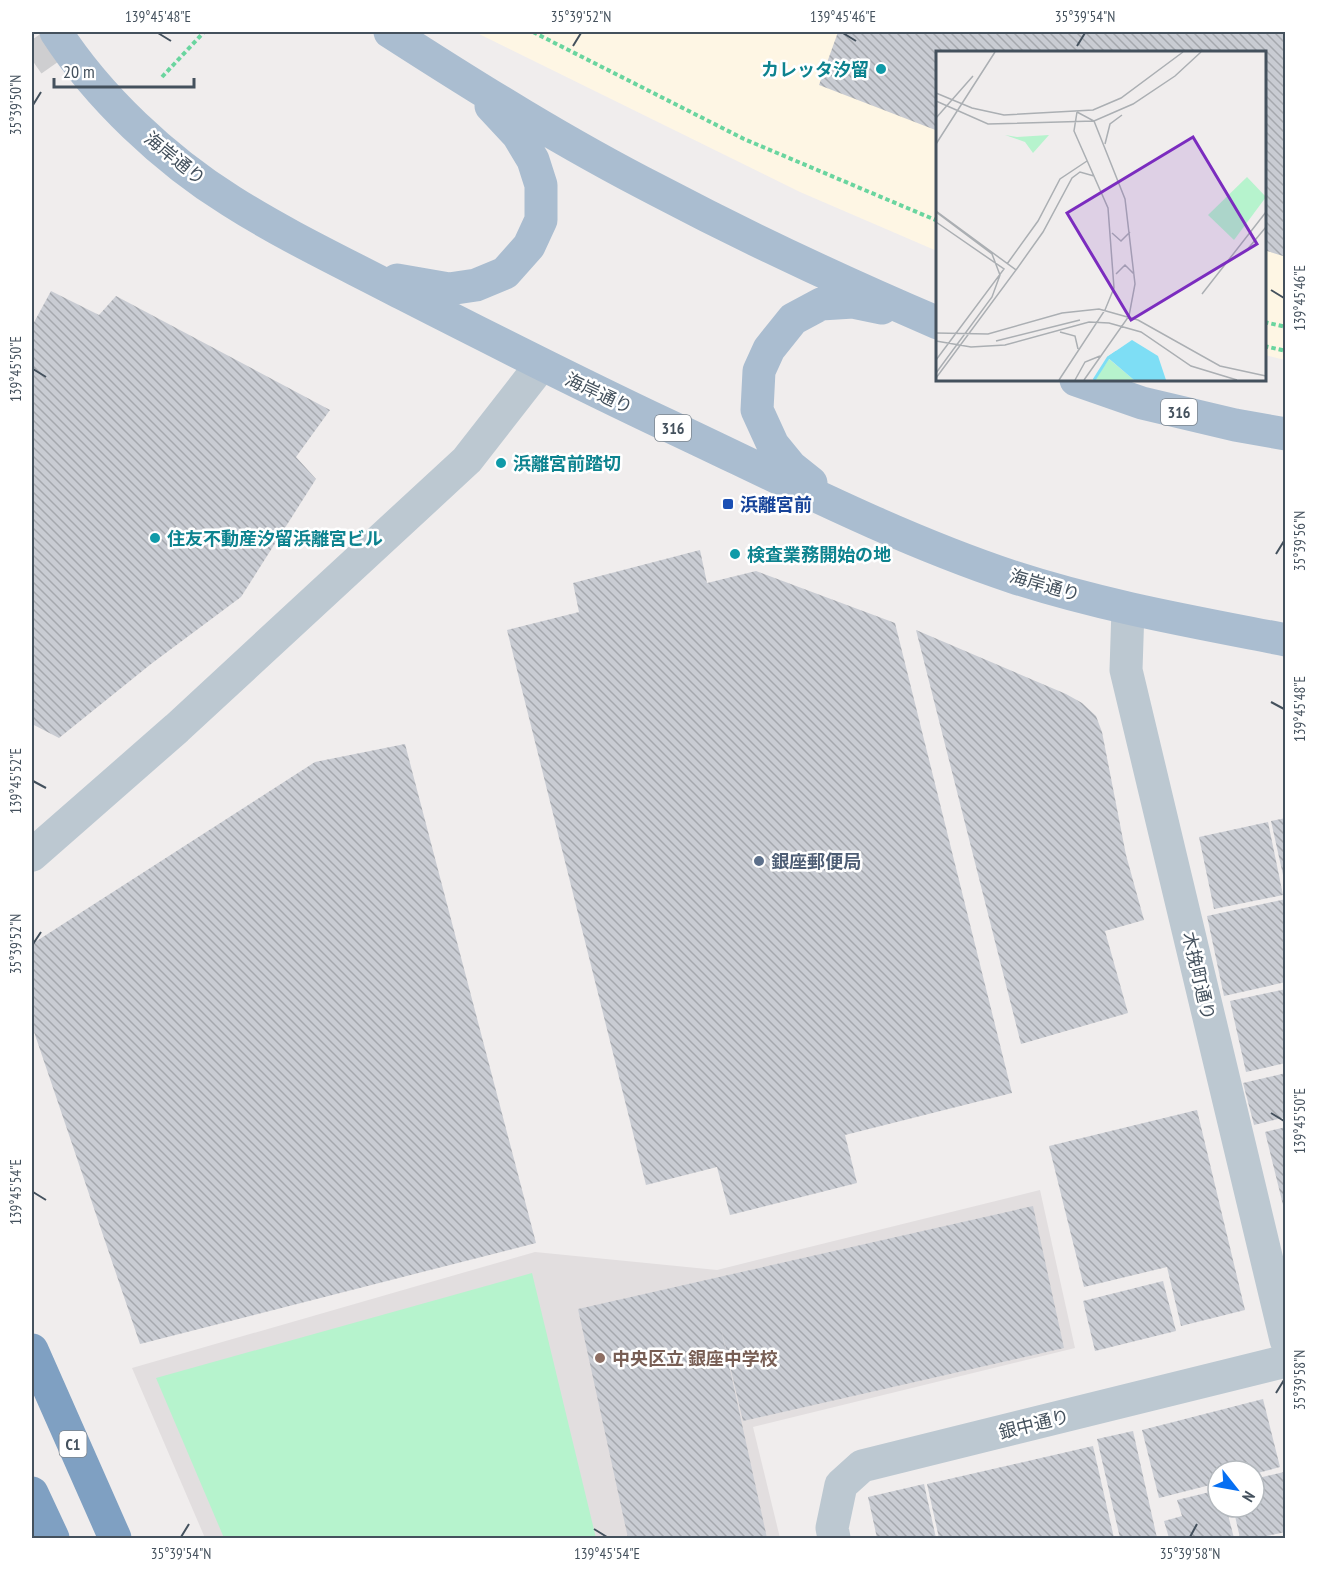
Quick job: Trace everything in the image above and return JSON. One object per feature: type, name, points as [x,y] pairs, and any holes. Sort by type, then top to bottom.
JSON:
[{"type":"highway","name":"C1","points":[[32,1350],[115,1539]]},
{"type":"highway","points":[[32,1492],[53,1539]]},
{"type":"highway","points":[[32,1521],[37,1539]]},
{"type":"main road","name":"海岸通り","points":[[56,32],[71,55],[112,103],[169,156],[229,200],[300,240],[541,365],[840,507],[951,554],[1014,577],[1128,609],[1286,640]]},
{"type":"main road","points":[[390,32],[467,81],[655,190],[786,255],[932,320]]},
{"type":"main road","points":[[368,275],[448,288],[476,285],[505,273],[529,246],[541,219],[541,185],[533,160],[518,135],[467,81]]},
{"type":"main road","points":[[840,507],[791,467],[773,445],[757,410],[759,371],[769,349],[793,319],[821,304],[853,302],[932,320]]},
{"type":"main road","name":"316","points":[[1079,381],[1142,403],[1235,425],[1286,434]]},
{"type":"street","points":[[32,855],[177,728],[467,460],[541,365]]},
{"type":"street","name":"木挽町通り","points":[[1128,609],[1126,670],[1286,1340]]},
{"type":"street","name":"銀中通り","points":[[834,1539],[832,1528],[841,1485],[862,1466],[1286,1361]]},
{"type":"path","points":[[162,77],[204,32]]},
{"type":"path","points":[[533,32],[744,140],[936,220]]},
{"type":"path","points":[[1266,322],[1286,327]]},
{"type":"path","points":[[1266,346],[1286,351]]},
{"type":"shaded area","points":[[475,32],[1285,32],[1285,360],[1266,355],[1266,51],[936,51],[936,251],[800,192]]},
{"type":"shaded area","name":"中央区立 銀座中学校","points":[[1040,1190],[1075,1348],[753,1427],[780,1538],[205,1538],[132,1368],[535,1252],[717,1270]]},
{"type":"green space","points":[[532,1273],[596,1538],[224,1538],[156,1378]]},
{"type":"building","name":"カレッタ汐留","points":[[838,32],[1286,32],[1286,257],[1266,251],[1266,51],[936,51],[936,130],[819,85]]},
{"type":"building","name":"住友不動産汐留浜離宮ビル","points":[[51,291],[99,315],[116,296],[330,410],[296,457],[316,479],[241,597],[151,664],[59,738],[32,724],[32,326]]},
{"type":"building","name":"銀座郵便局","points":[[700,550],[707,583],[756,571],[895,623],[1012,1093],[845,1135],[857,1183],[730,1215],[717,1167],[646,1185],[507,630],[579,612],[573,583]]},
{"type":"building","points":[[916,630],[1066,694],[1082,703],[1096,716],[1102,732],[1126,855],[1144,920],[1105,931],[1128,1013],[1021,1044]]},
{"type":"building","points":[[405,744],[536,1243],[140,1344],[32,1026],[32,944],[315,762]]},
{"type":"building","points":[[1286,818],[1286,883],[1285,884],[1271,821]]},
{"type":"building","points":[[1268,822],[1283,895],[1214,909],[1199,837]]},
{"type":"building","points":[[1286,899],[1286,982],[1224,996],[1207,916]]},
{"type":"building","points":[[1286,989],[1286,1063],[1246,1072],[1230,1001]]},
{"type":"building","points":[[1286,1073],[1286,1117],[1254,1125],[1243,1083]]},
{"type":"building","points":[[1197,1110],[1245,1310],[1181,1326],[1167,1267],[1084,1287],[1049,1146]]},
{"type":"building","points":[[1286,1127],[1286,1213],[1285,1213],[1265,1132]]},
{"type":"building","points":[[1033,1206],[1064,1348],[743,1421],[720,1324],[767,1538],[628,1538],[578,1309]]},
{"type":"building","points":[[1163,1281],[1176,1331],[1095,1351],[1083,1301]]},
{"type":"building","points":[[1263,1399],[1280,1467],[1266,1471],[1266,1459],[1206,1459],[1206,1486],[1159,1498],[1142,1430]]},
{"type":"building","points":[[1133,1431],[1157,1538],[1120,1538],[1097,1439]]},
{"type":"building","points":[[1093,1446],[1114,1538],[939,1538],[927,1484]]},
{"type":"building","points":[[1284,1472],[1286,1532],[1257,1538],[1240,1538],[1236,1519],[1266,1519],[1266,1476]]},
{"type":"building","points":[[924,1484],[936,1538],[877,1538],[868,1497]]},
{"type":"building","points":[[1206,1493],[1206,1519],[1229,1519],[1234,1538],[1169,1538],[1164,1521],[1182,1516],[1177,1500]]},
{"type":"tunnel","points":[[32,60],[72,32]]},
{"type":"place","name":"カレッタ汐留","points":[[881,69]]},
{"type":"place","name":"浜離宮前踏切","points":[[501,463]]},
{"type":"place","name":"浜離宮前","points":[[728,504]]},
{"type":"place","name":"住友不動産汐留浜離宮ビル","points":[[155,538]]},
{"type":"place","name":"検査業務開始の地","points":[[735,554]]},
{"type":"place","name":"銀座郵便局","points":[[759,861]]},
{"type":"place","name":"中央区立 銀座中学校","points":[[600,1358]]}]
